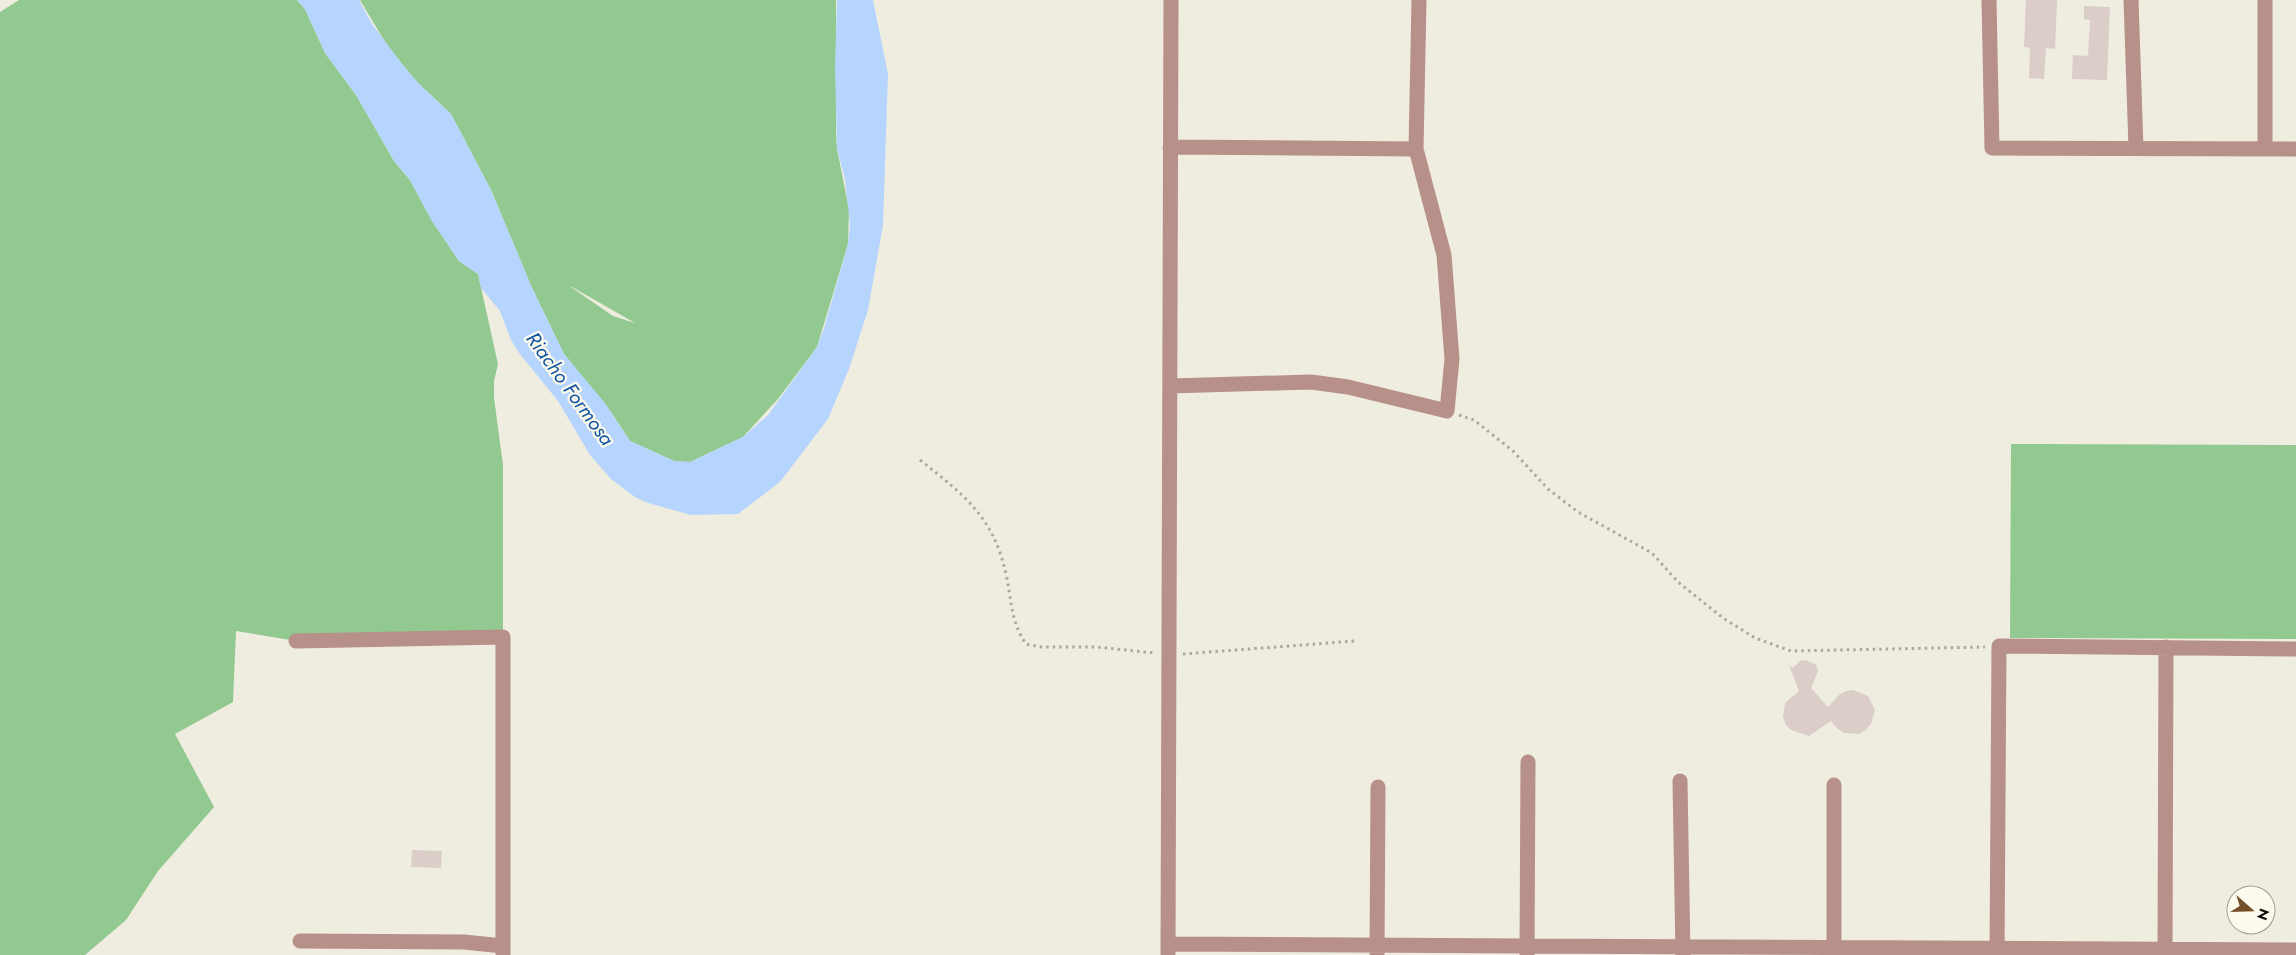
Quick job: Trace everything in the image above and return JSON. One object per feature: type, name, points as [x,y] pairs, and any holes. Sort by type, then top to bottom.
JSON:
[{"type":"street","points":[[1170,0],[1168,950],[1996,952],[2296,950]]},
{"type":"street","points":[[1170,386],[1311,382],[1348,387],[1447,411],[1452,359],[1444,255],[1416,149],[1419,0]]},
{"type":"street","points":[[1990,0],[1992,148],[2296,149]]},
{"type":"street","points":[[2131,0],[2136,148]]},
{"type":"street","points":[[2265,0],[2265,149]]},
{"type":"street","points":[[1170,147],[1416,149]]},
{"type":"street","points":[[296,641],[503,637],[503,950],[464,942],[300,941]]},
{"type":"street","points":[[1996,952],[1999,646],[2296,648]]},
{"type":"street","points":[[2165,952],[2166,648]]},
{"type":"street","points":[[1527,950],[1528,762]]},
{"type":"street","points":[[1680,781],[1683,951]]},
{"type":"street","points":[[1834,785],[1834,951]]},
{"type":"street","points":[[1377,950],[1378,787]]},
{"type":"path","points":[[1447,411],[1474,420],[1513,451],[1548,489],[1578,512],[1652,553],[1678,582],[1723,618],[1755,638],[1791,651],[1999,646]]},
{"type":"path","points":[[920,460],[964,494],[987,522],[1002,557],[1015,628],[1026,644],[1042,647],[1097,647],[1169,655],[1355,641]]},
{"type":"green space","points":[[19,0],[297,0],[305,9],[325,53],[356,95],[394,161],[410,180],[432,221],[459,261],[478,274],[498,364],[494,381],[494,398],[503,465],[503,637],[296,641],[236,631],[233,702],[175,734],[214,807],[158,871],[126,920],[85,955],[0,955],[0,12]]},
{"type":"green space","points":[[360,0],[836,0],[836,131],[837,149],[849,209],[848,244],[817,347],[778,399],[743,437],[690,462],[674,461],[630,441],[613,415],[564,354],[532,288],[491,190],[451,114],[418,83],[385,42]],"holes":[[[572,287],[635,323],[613,316]]]},
{"type":"green space","points":[[2011,444],[2296,445],[2296,639],[2010,638]]},
{"type":"water","name":"Riacho Formosa","points":[[297,0],[359,0],[372,24],[402,64],[418,83],[451,114],[491,190],[532,288],[564,354],[605,403],[630,441],[674,461],[690,462],[743,437],[768,415],[817,347],[848,244],[850,225],[845,179],[837,149],[835,67],[837,0],[873,0],[888,74],[883,225],[868,310],[849,369],[828,419],[780,482],[738,514],[691,515],[648,503],[635,497],[611,479],[590,455],[558,401],[519,353],[511,340],[500,311],[481,288],[478,274],[459,261],[432,221],[410,180],[394,161],[356,95],[325,53],[305,9]]},
{"type":"building","points":[[2026,0],[2057,0],[2055,49],[2046,48],[2044,79],[2029,78],[2030,48],[2024,47]]},
{"type":"building","points":[[2084,6],[2110,7],[2107,80],[2072,79],[2073,55],[2088,56],[2090,20],[2084,19]]},
{"type":"building","points":[[1806,660],[1816,665],[1818,671],[1811,688],[1828,707],[1839,695],[1846,691],[1853,690],[1868,696],[1875,710],[1871,724],[1866,730],[1859,734],[1844,733],[1831,721],[1809,736],[1791,730],[1786,725],[1783,717],[1785,703],[1799,691],[1789,665],[1793,668],[1800,661]]},
{"type":"building","points":[[412,850],[442,851],[441,868],[411,867]]}]
